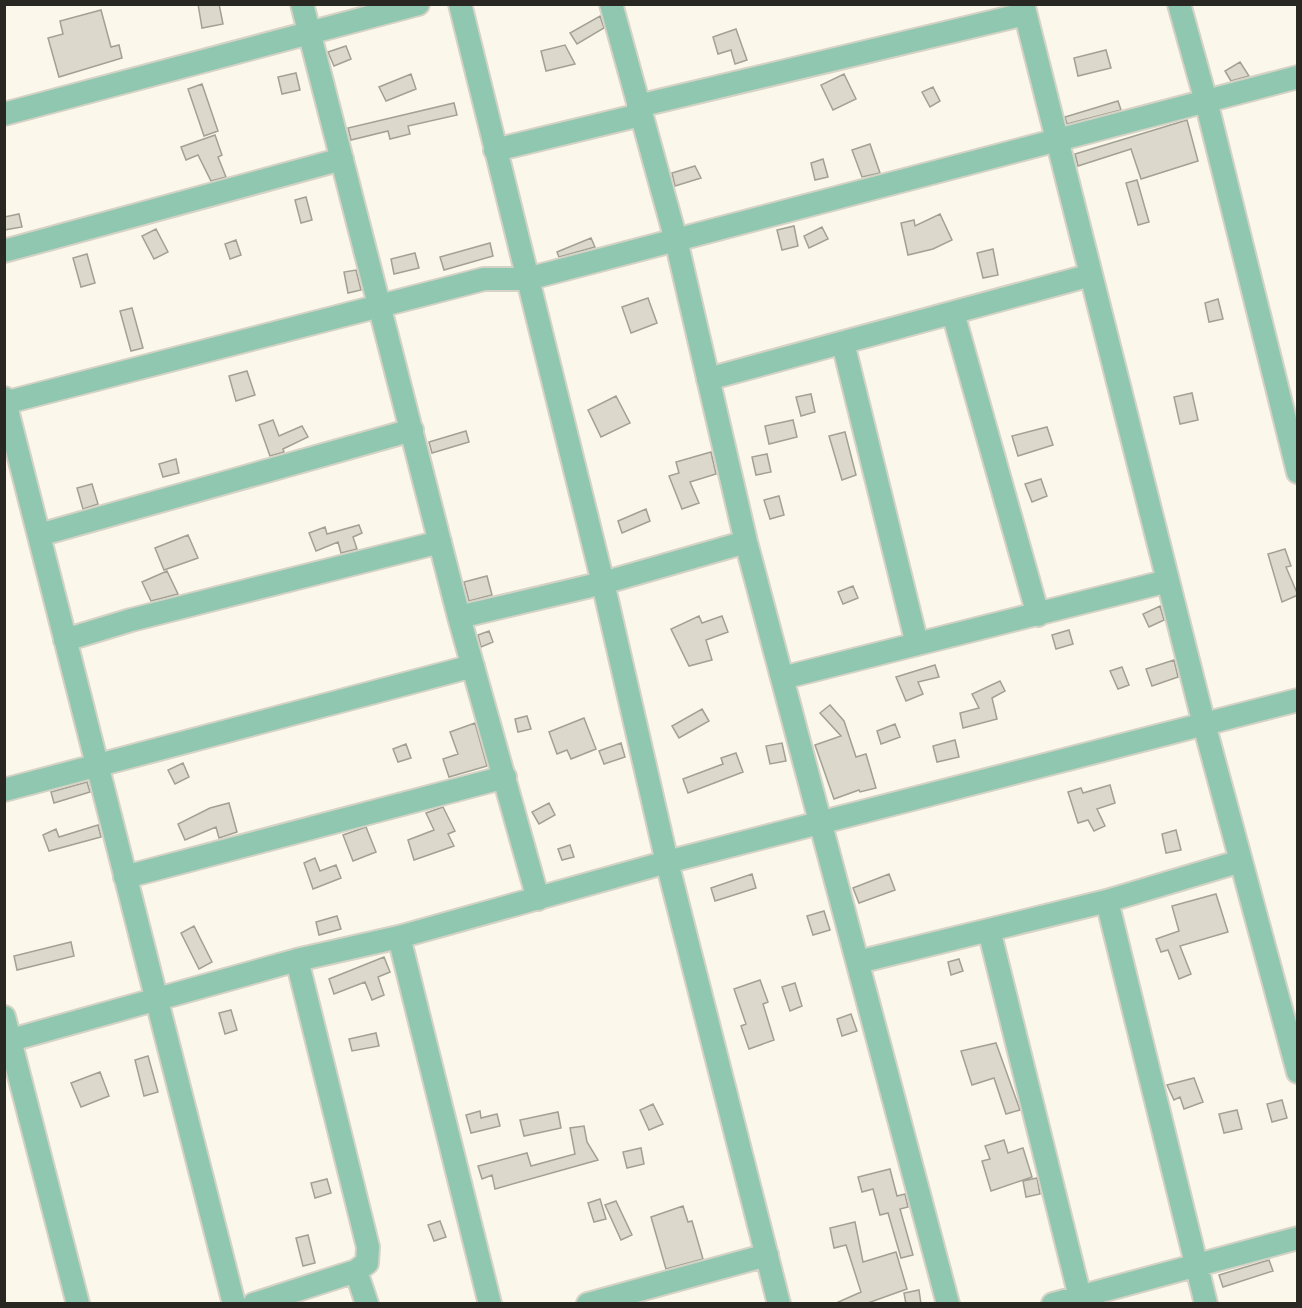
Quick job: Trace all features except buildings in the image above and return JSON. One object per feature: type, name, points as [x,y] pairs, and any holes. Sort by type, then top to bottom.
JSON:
[{"type":"street","points":[[302,4],[377,306],[412,430],[459,616],[538,899]]},
{"type":"street","points":[[4,114],[418,4]]},
{"type":"street","points":[[460,4],[603,583],[667,862],[779,1304]]},
{"type":"street","points":[[611,4],[676,240],[746,542],[948,1304]]},
{"type":"street","points":[[1179,4],[1206,101],[1298,472]]},
{"type":"street","points":[[495,150],[1024,9],[1204,724],[1298,1072]]},
{"type":"street","points":[[234,1304],[5,401],[484,279],[527,279],[1298,78]]},
{"type":"street","points":[[4,251],[342,159]]},
{"type":"street","points":[[708,379],[1091,275]]},
{"type":"street","points":[[953,313],[1038,615]]},
{"type":"street","points":[[843,342],[916,645]]},
{"type":"street","points":[[39,535],[412,430]]},
{"type":"street","points":[[65,640],[142,617],[440,542]]},
{"type":"street","points":[[459,616],[603,583],[746,542]]},
{"type":"street","points":[[782,678],[1168,581]]},
{"type":"street","points":[[4,790],[473,666]]},
{"type":"street","points":[[8,1041],[297,960],[399,936],[667,862],[1298,700]]},
{"type":"street","points":[[125,877],[505,777]]},
{"type":"street","points":[[858,962],[1107,901],[1240,861]]},
{"type":"street","points":[[1107,901],[1206,1304]]},
{"type":"street","points":[[989,930],[1080,1297]]},
{"type":"street","points":[[399,936],[490,1304]]},
{"type":"street","points":[[254,1304],[356,1271],[367,1263],[368,1247],[297,960]]},
{"type":"street","points":[[4,1017],[8,1041],[78,1304]]},
{"type":"street","points":[[1053,1304],[1298,1238]]},
{"type":"street","points":[[588,1304],[766,1255]]},
{"type":"street","points":[[356,1271],[367,1304]]}]
